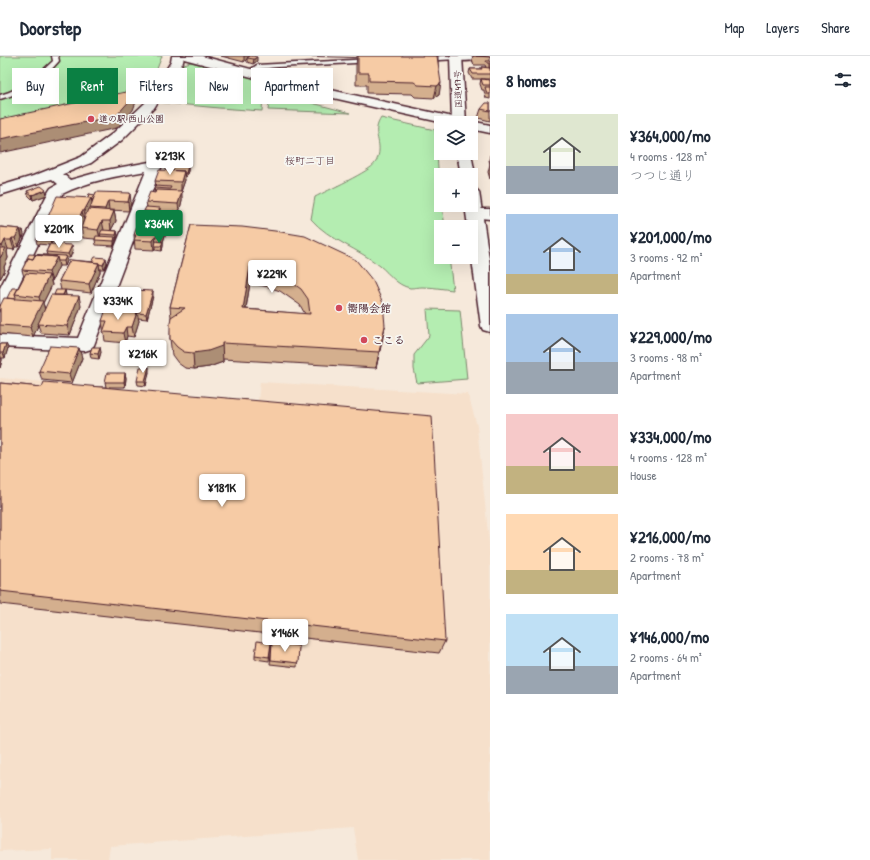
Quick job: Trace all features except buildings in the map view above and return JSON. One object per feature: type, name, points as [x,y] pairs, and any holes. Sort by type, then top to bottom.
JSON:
[{"type":"main road","points":[[188,56],[320,91],[434,117]]},
{"type":"main road","name":"国道417号","points":[[456,57],[462,116]]},
{"type":"main road","points":[[478,126],[490,129]]},
{"type":"main road","points":[[482,214],[490,326]]},
{"type":"street","points":[[0,191],[86,160],[117,138],[150,105],[177,62],[178,56]]},
{"type":"street","points":[[456,57],[479,56]]},
{"type":"street","points":[[0,305],[56,191],[68,185],[106,174],[155,165],[85,345],[0,341]]},
{"type":"street","points":[[53,173],[68,185]]},
{"type":"lane","points":[[0,97],[16,93],[36,81],[56,61],[55,56]]},
{"type":"lane","points":[[416,59],[456,57]]},
{"type":"lane","points":[[250,72],[257,67],[277,65],[377,61]]},
{"type":"shaded area","points":[[0,378],[258,401],[260,382],[468,394],[477,426],[490,552],[490,860],[358,860],[353,828],[110,846],[108,860],[52,860],[52,849],[0,851]]},
{"type":"green space","points":[[0,56],[162,56],[157,68],[126,68],[126,103],[0,130]]},
{"type":"green space","points":[[191,62],[214,68],[195,68],[195,104],[243,104],[243,76],[251,78],[251,104],[262,104],[262,111],[177,104],[187,104],[187,68],[178,68],[180,65]]},
{"type":"green space","points":[[269,104],[316,104],[350,113],[268,110]]},
{"type":"green space","points":[[381,118],[434,130],[434,160],[437,160],[438,168],[434,168],[434,212],[443,212],[444,220],[434,220],[434,264],[450,264],[453,290],[426,287],[405,287],[372,260],[326,233],[311,219],[315,197],[357,176],[372,167],[376,162],[379,151],[377,131],[378,123]]},
{"type":"green space","points":[[427,309],[460,310],[467,379],[417,383],[414,369],[414,355],[429,336]]},
{"type":"tram line","points":[[302,56],[368,58]]},
{"type":"place","name":"道の駅 西山公園","points":[[91,119]]},
{"type":"place","name":"嚮陽会館","points":[[339,308]]},
{"type":"place","name":"ここる","points":[[364,340]]},
{"type":"district","name":"桜町二丁目","points":[[310,160]]}]
